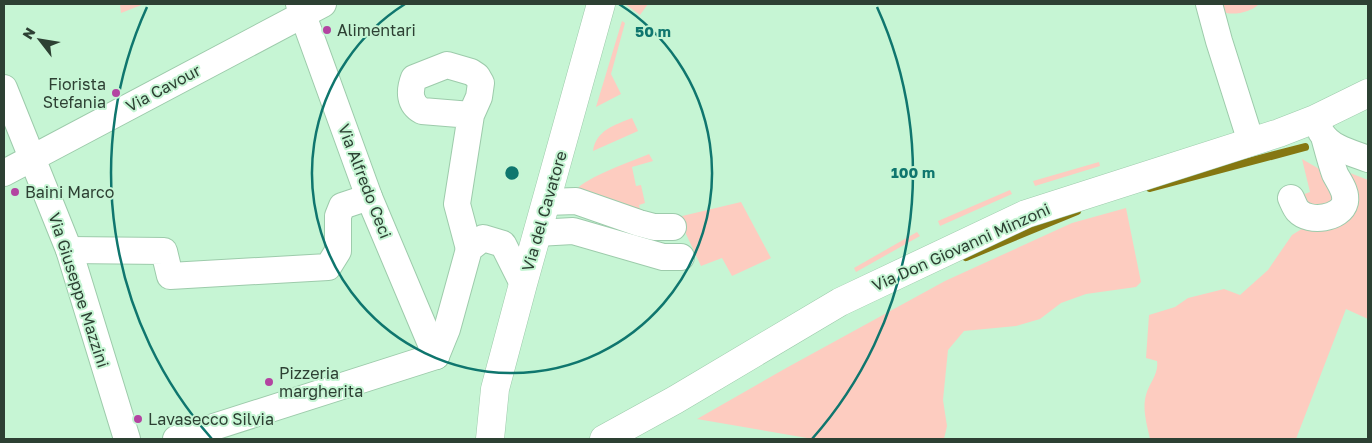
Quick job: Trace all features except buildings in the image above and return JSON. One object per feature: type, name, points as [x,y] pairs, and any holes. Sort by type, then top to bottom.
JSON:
[{"type":"main road","name":"Via del Cavatore","points":[[493,432],[495,389],[522,284],[601,4]]},
{"type":"main road","name":"Via Don Giovanni Minzoni","points":[[604,439],[675,400],[840,302],[1026,214],[1279,133],[1325,135],[1368,93]]},
{"type":"street","points":[[1210,4],[1218,41],[1251,142]]},
{"type":"street","name":"Via Cavour","points":[[4,173],[308,7]]},
{"type":"street","name":"Via Alfredo Ceci","points":[[308,7],[369,197],[436,356]]},
{"type":"street","name":"Via Giuseppe Mazzini","points":[[4,88],[69,250],[127,439]]},
{"type":"street","points":[[176,439],[436,356],[447,329],[469,249],[457,204],[471,115]]},
{"type":"street","points":[[1325,135],[1368,159]]},
{"type":"street","points":[[1291,198],[1298,212],[1306,216],[1323,218],[1340,210],[1345,203],[1342,185],[1335,174],[1325,135]]},
{"type":"street","points":[[69,250],[164,251],[170,276],[328,267],[338,251],[338,216],[342,206],[369,197]]},
{"type":"street","points":[[546,202],[576,201],[639,223],[654,227],[673,227]]},
{"type":"street","points":[[537,233],[573,232],[663,257],[681,257]]},
{"type":"street","points":[[469,249],[483,238],[502,244],[522,284]]},
{"type":"shaded area","points":[[120,4],[144,4],[121,13]]},
{"type":"shaded area","points":[[625,4],[648,4],[640,15]]},
{"type":"shaded area","points":[[1212,4],[1259,4],[1247,11],[1232,14],[1222,11]]},
{"type":"shaded area","points":[[622,21],[625,23],[611,74],[621,94],[596,107]]},
{"type":"shaded area","points":[[632,118],[638,131],[593,151],[602,133]]},
{"type":"shaded area","points":[[649,154],[653,161],[632,167],[636,186],[641,185],[645,203],[639,205],[642,217],[576,190],[599,175]]},
{"type":"shaded area","points":[[1302,159],[1321,170],[1335,190],[1331,207],[1310,209],[1299,196],[1310,192]]},
{"type":"shaded area","points":[[1099,162],[1100,166],[1035,186],[1033,181]]},
{"type":"shaded area","points":[[1345,171],[1368,180],[1368,319],[1346,309],[1296,439],[1150,439],[1145,417],[1145,400],[1155,374],[1157,361],[1146,358],[1149,315],[1175,307],[1188,298],[1224,289],[1240,295],[1268,270],[1292,235],[1308,225],[1347,220],[1355,211],[1357,200]]},
{"type":"shaded area","points":[[1010,190],[1012,194],[940,226],[938,221]]},
{"type":"shaded area","points":[[741,202],[771,258],[732,276],[722,258],[701,266],[678,217]]},
{"type":"shaded area","points":[[1126,208],[1141,282],[1136,287],[1086,294],[1061,303],[1040,319],[1016,326],[964,331],[948,350],[943,400],[947,426],[944,439],[813,439],[697,419],[945,281],[1072,223]]},
{"type":"shaded area","points":[[917,232],[920,236],[856,272],[854,268]]},
{"type":"waterway","points":[[1150,188],[1305,147]]},
{"type":"waterway","points":[[966,257],[1077,211]]},
{"type":"place","name":"Alimentari","points":[[327,30]]},
{"type":"place","name":"Fiorista Stefania","points":[[116,93]]},
{"type":"place","name":"Baini Marco","points":[[15,192]]},
{"type":"place","name":"Pizzeria margherita","points":[[269,382]]},
{"type":"place","name":"Lavasecco Silvia","points":[[138,419]]}]
